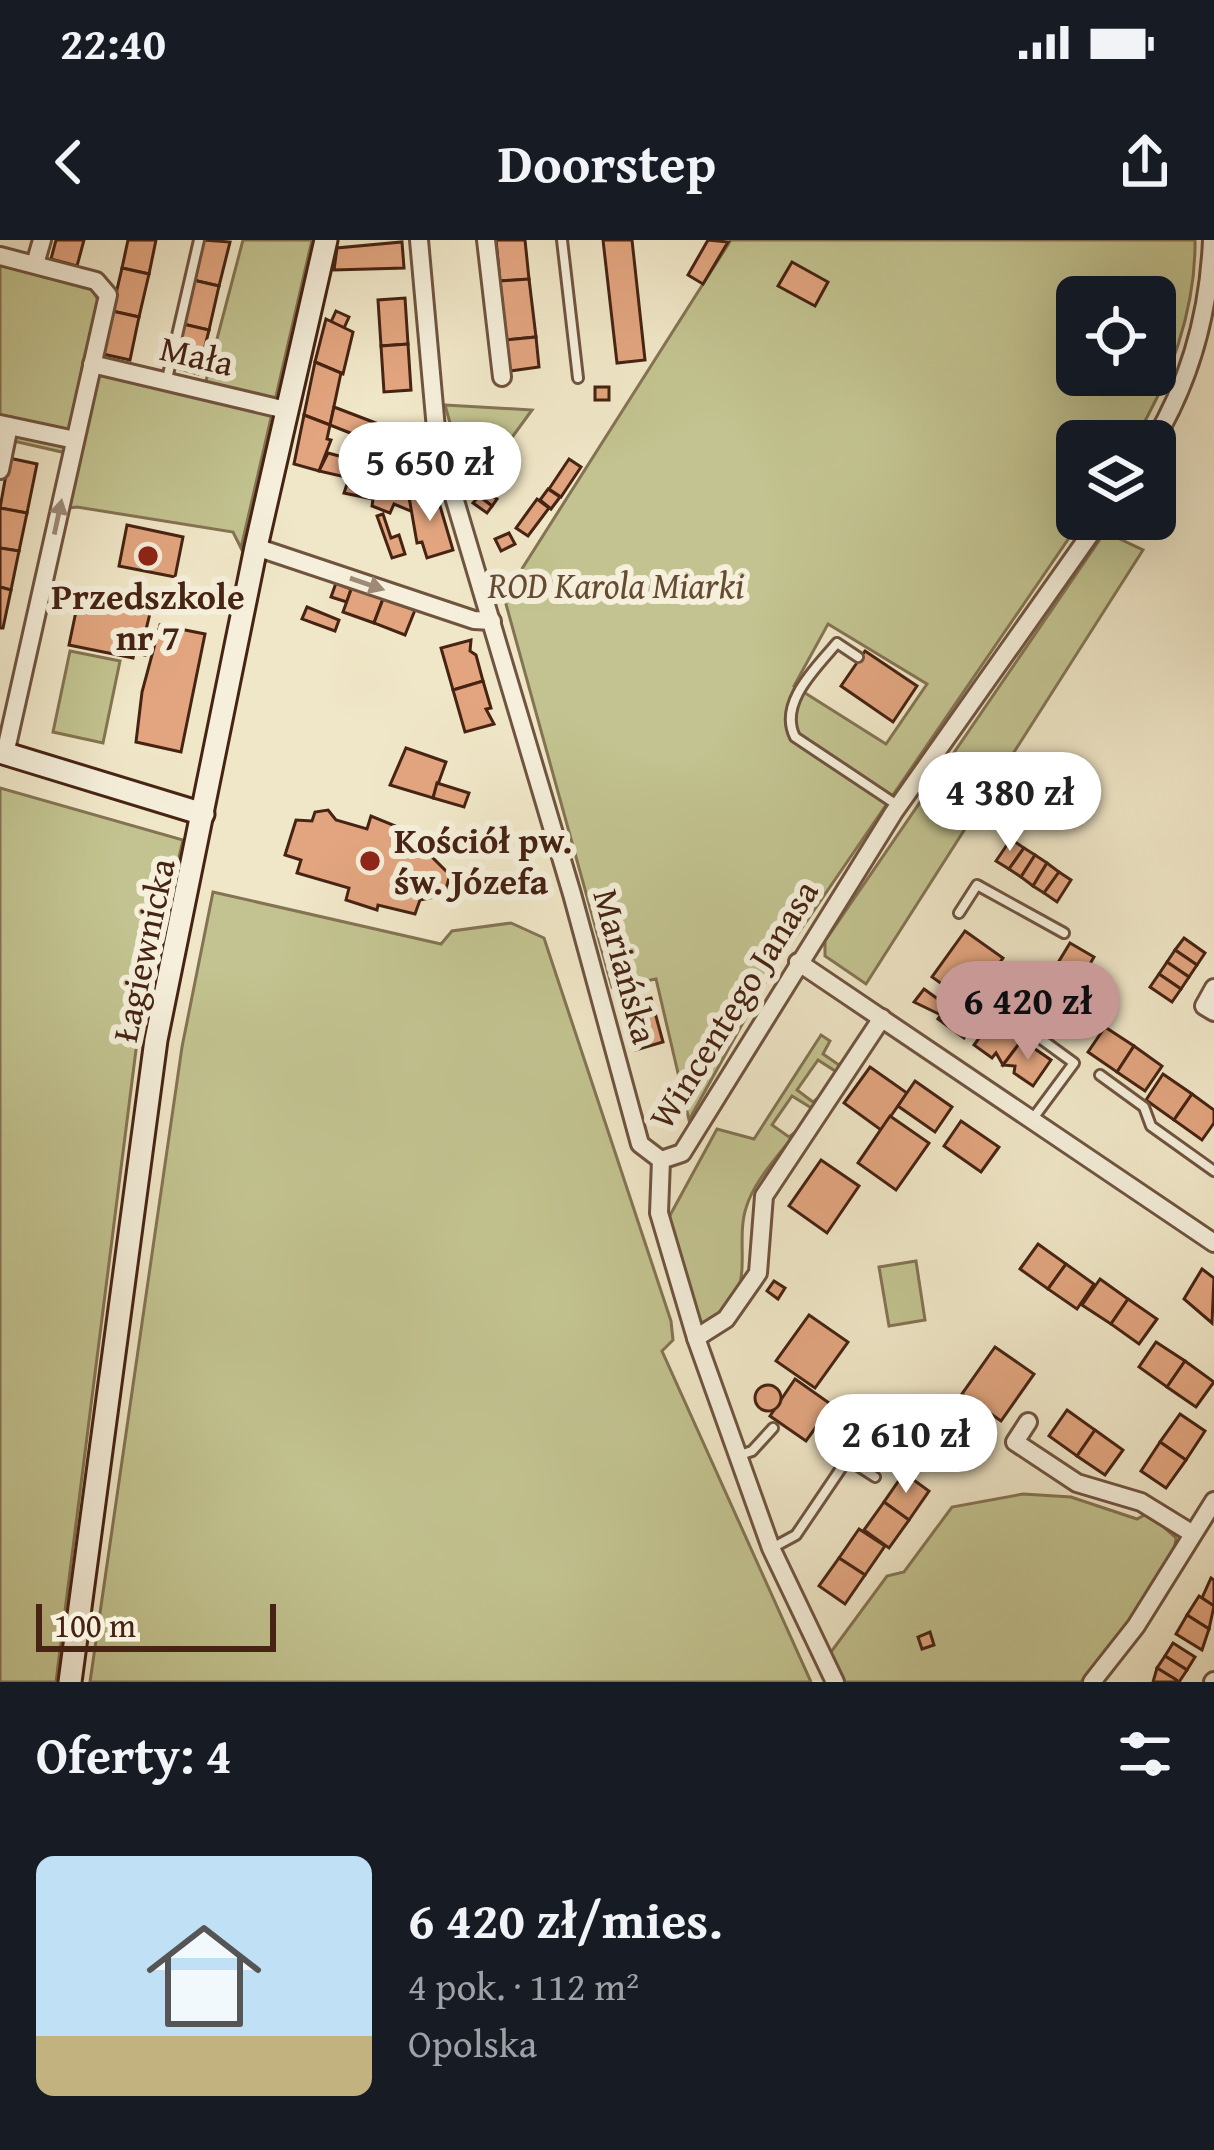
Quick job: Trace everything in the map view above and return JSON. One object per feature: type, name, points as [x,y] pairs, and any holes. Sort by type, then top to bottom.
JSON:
[{"type":"street","points":[[35,264],[42,240]]},
{"type":"street","name":"Łagiewnicka","points":[[70,1682],[151,1075],[256,547],[326,240]]},
{"type":"street","name":"Mariańska","points":[[418,240],[436,440],[493,621],[640,1144],[661,1160]]},
{"type":"street","points":[[486,240],[502,377]]},
{"type":"street","points":[[1167,420],[1207,304],[1212,240]]},
{"type":"street","points":[[0,256],[106,288],[3,753],[203,814]]},
{"type":"street","name":"Mała","points":[[92,364],[286,410]]},
{"type":"street","points":[[0,469],[4,425],[75,440]]},
{"type":"street","name":"Wincentego Janasa","points":[[661,1160],[682,1153],[898,806],[1086,540]]},
{"type":"street","points":[[256,547],[474,620],[493,621]]},
{"type":"street","points":[[798,962],[1214,1244]]},
{"type":"street","points":[[1214,988],[1204,1006],[1214,1012]]},
{"type":"street","points":[[696,1338],[726,1319],[758,1273],[764,1196],[881,1018]]},
{"type":"street","points":[[661,1160],[659,1214],[696,1338],[771,1548],[835,1682]]},
{"type":"street","points":[[1028,1422],[1015,1442],[1077,1483],[1142,1502],[1193,1534]]},
{"type":"street","points":[[1093,1682],[1136,1626],[1214,1501]]},
{"type":"lane","points":[[166,381],[199,240]]},
{"type":"lane","points":[[562,240],[578,378]]},
{"type":"lane","points":[[858,657],[837,643],[789,709],[790,728],[898,806]]},
{"type":"lane","points":[[959,913],[977,885],[1064,933]]},
{"type":"lane","points":[[1000,1009],[1074,1063],[1033,1118]]},
{"type":"lane","points":[[1100,1075],[1144,1107],[1151,1126],[1214,1171]]},
{"type":"lane","points":[[738,1455],[752,1451],[773,1428]]},
{"type":"lane","points":[[771,1548],[796,1535],[844,1464],[875,1477]]},
{"type":"green space","points":[[243,240],[312,240],[241,548],[233,532],[77,507],[53,510],[66,453],[0,438],[0,260],[90,285],[98,300],[82,368],[202,396]]},
{"type":"green space","name":"ROD Karola Miarki","points":[[731,240],[1195,240],[1191,292],[1176,350],[1176,276],[1056,276],[1056,396],[1157,396],[1145,420],[1056,420],[1056,540],[1068,540],[769,976],[689,1120],[656,979],[612,987],[504,597]],"holes":[[[828,624],[927,684],[886,744],[794,686]]]},
{"type":"green space","points":[[445,405],[532,410],[470,495]]},
{"type":"green space","points":[[1100,540],[1122,540],[1143,550],[866,984],[825,956],[825,941]]},
{"type":"green space","points":[[70,651],[120,661],[103,743],[53,732]]},
{"type":"green space","points":[[0,788],[183,840],[138,1034],[56,1682],[0,1682]]},
{"type":"green space","points":[[213,892],[441,944],[452,931],[511,923],[544,938],[671,1321],[673,1340],[662,1351],[811,1682],[90,1682],[182,1047]]},
{"type":"green space","points":[[821,1035],[830,1041],[823,1054],[839,1065],[848,1058],[832,1082],[835,1071],[818,1060],[797,1090],[813,1102],[823,1094],[813,1109],[792,1096],[772,1125],[789,1137],[798,1130],[761,1177],[746,1208],[742,1272],[733,1301],[703,1323],[697,1319],[668,1219],[717,1129],[754,1139]]},
{"type":"green space","points":[[916,1261],[925,1320],[889,1326],[879,1267]]},
{"type":"green space","points":[[1023,1494],[1071,1497],[1137,1519],[1148,1513],[1176,1538],[1152,1593],[1081,1682],[844,1682],[828,1656],[887,1576],[904,1572],[952,1507]]},
{"type":"building","points":[[56,240],[84,240],[77,266],[51,259]]},
{"type":"building","points":[[128,240],[156,240],[149,274],[122,268]]},
{"type":"building","points":[[203,240],[230,242],[219,286],[193,280]]},
{"type":"building","points":[[496,240],[525,240],[529,279],[500,281]]},
{"type":"building","points":[[603,240],[632,240],[645,360],[617,363]]},
{"type":"building","points":[[708,240],[728,242],[703,284],[688,275]]},
{"type":"building","points":[[402,242],[404,268],[334,270],[337,248]]},
{"type":"building","points":[[792,262],[828,282],[815,306],[778,286]]},
{"type":"building","points":[[122,268],[149,274],[139,317],[112,311]]},
{"type":"building","points":[[529,279],[536,337],[506,340],[500,281]]},
{"type":"building","points":[[193,280],[219,286],[209,330],[183,324]]},
{"type":"building","points":[[405,298],[408,344],[381,346],[378,300]]},
{"type":"building","points":[[112,311],[139,317],[130,360],[103,354]]},
{"type":"building","points":[[336,311],[349,317],[344,328],[331,322]]},
{"type":"building","points":[[326,319],[353,332],[343,374],[315,362]]},
{"type":"building","points":[[183,324],[209,330],[198,374],[173,367]]},
{"type":"building","points":[[536,337],[539,367],[510,371],[506,340]]},
{"type":"building","points":[[408,344],[411,390],[384,392],[381,346]]},
{"type":"building","points":[[315,362],[341,373],[330,425],[304,415]]},
{"type":"building","points":[[595,387],[609,387],[609,400],[595,400]]},
{"type":"building","points":[[334,407],[394,430],[388,448],[330,425]]},
{"type":"building","points":[[304,415],[330,425],[327,439],[331,440],[319,471],[294,464]]},
{"type":"building","points":[[328,453],[358,461],[354,479],[319,471]]},
{"type":"building","points":[[9,458],[37,464],[27,513],[0,508]]},
{"type":"building","points":[[569,459],[581,467],[561,497],[549,489]]},
{"type":"building","points":[[349,478],[409,497],[413,512],[394,504],[390,513],[372,506],[373,499],[344,493]]},
{"type":"building","points":[[435,489],[453,550],[427,558],[422,542],[417,543],[409,497]]},
{"type":"building","points":[[484,489],[497,499],[492,506],[479,496]]},
{"type":"building","points":[[548,489],[560,497],[551,509],[540,500]]},
{"type":"building","points":[[479,496],[492,506],[487,513],[473,503]]},
{"type":"building","points":[[537,499],[549,508],[528,536],[516,528]]},
{"type":"building","points":[[0,508],[27,513],[19,551],[0,548]]},
{"type":"building","points":[[383,514],[391,538],[399,535],[405,554],[392,558],[377,516]]},
{"type":"building","points":[[127,525],[183,537],[175,577],[119,566]]},
{"type":"building","points":[[509,533],[515,544],[501,551],[495,539]]},
{"type":"building","points":[[0,548],[19,551],[11,590],[0,587]]},
{"type":"building","points":[[336,583],[351,589],[347,602],[331,597]]},
{"type":"building","points":[[0,587],[11,590],[3,628],[0,628]]},
{"type":"building","points":[[352,587],[383,599],[374,623],[343,612]]},
{"type":"building","points":[[79,597],[151,609],[145,634],[158,637],[157,644],[147,642],[145,655],[134,653],[133,658],[69,645]]},
{"type":"building","points":[[383,599],[415,610],[405,635],[374,623]]},
{"type":"building","points":[[307,607],[339,620],[335,631],[302,619]]},
{"type":"building","points":[[160,625],[205,634],[181,752],[136,742],[142,692]]},
{"type":"building","points":[[471,640],[470,651],[476,655],[483,681],[453,690],[441,648]]},
{"type":"building","points":[[865,651],[917,686],[893,722],[841,686]]},
{"type":"building","points":[[483,681],[491,708],[486,709],[494,724],[465,732],[453,690]]},
{"type":"building","points":[[406,748],[446,762],[433,798],[390,785]]},
{"type":"building","points":[[437,783],[469,793],[464,807],[433,798]]},
{"type":"building","name":"Kościół pw. św. Józefa","points":[[328,810],[336,820],[367,829],[371,816],[437,843],[432,857],[450,875],[444,895],[420,900],[415,914],[378,905],[377,910],[346,900],[349,888],[297,873],[301,860],[285,855],[296,820],[312,821],[315,812]]},
{"type":"building","points":[[1011,839],[1024,848],[1009,869],[996,861]]},
{"type":"building","points":[[1024,848],[1035,855],[1021,877],[1009,869]]},
{"type":"building","points":[[1035,855],[1047,863],[1033,886],[1021,877]]},
{"type":"building","points":[[1047,863],[1059,872],[1044,893],[1033,886]]},
{"type":"building","points":[[1059,872],[1071,880],[1057,902],[1044,893]]},
{"type":"building","points":[[965,931],[1003,958],[970,1004],[932,977]]},
{"type":"building","points":[[1184,938],[1205,953],[1197,965],[1175,950]]},
{"type":"building","points":[[1070,943],[1094,957],[1080,981],[1056,966]]},
{"type":"building","points":[[1175,950],[1197,965],[1189,977],[1167,962]]},
{"type":"building","points":[[1167,962],[1189,977],[1181,989],[1159,974]]},
{"type":"building","points":[[1159,974],[1181,989],[1172,1002],[1150,987]]},
{"type":"building","points":[[1077,979],[1087,985],[1078,1002],[1067,995]]},
{"type":"building","points":[[924,989],[949,1007],[957,995],[982,1013],[964,1038],[938,1019],[941,1015],[914,1002]]},
{"type":"building","points":[[651,998],[663,1042],[636,1050],[624,1006]]},
{"type":"building","points":[[993,1019],[1022,1040],[1003,1065],[996,1053],[992,1058],[974,1045]]},
{"type":"building","points":[[1105,1027],[1134,1046],[1117,1072],[1088,1052]]},
{"type":"building","points":[[1022,1040],[1051,1060],[1033,1086],[1014,1073],[1015,1066],[1003,1065]]},
{"type":"building","points":[[1134,1046],[1162,1066],[1145,1091],[1117,1072]]},
{"type":"building","points":[[870,1067],[907,1093],[881,1130],[844,1103]]},
{"type":"building","points":[[1163,1074],[1192,1094],[1174,1120],[1146,1100]]},
{"type":"building","points":[[915,1081],[952,1107],[935,1132],[898,1106]]},
{"type":"building","points":[[1192,1094],[1214,1110],[1214,1123],[1202,1140],[1174,1120]]},
{"type":"building","points":[[890,1116],[929,1143],[896,1190],[858,1163]]},
{"type":"building","points":[[961,1121],[999,1147],[981,1172],[944,1146]]},
{"type":"building","points":[[821,1160],[859,1186],[827,1233],[789,1206]]},
{"type":"building","points":[[1038,1244],[1066,1264],[1048,1289],[1020,1269]]},
{"type":"building","points":[[1066,1264],[1094,1284],[1077,1309],[1048,1289]]},
{"type":"building","points":[[1202,1269],[1214,1278],[1212,1323],[1184,1299]]},
{"type":"building","points":[[1100,1279],[1128,1299],[1111,1324],[1082,1305]]},
{"type":"building","points":[[774,1281],[785,1288],[778,1299],[767,1291]]},
{"type":"building","points":[[1128,1299],[1157,1319],[1139,1344],[1111,1324]]},
{"type":"building","points":[[809,1315],[848,1342],[815,1388],[776,1361]]},
{"type":"building","points":[[1156,1342],[1185,1361],[1167,1387],[1139,1367]]},
{"type":"building","points":[[995,1347],[1034,1374],[1001,1421],[962,1394]]},
{"type":"building","points":[[1185,1361],[1214,1382],[1196,1407],[1167,1387]]},
{"type":"building","points":[[795,1379],[832,1405],[806,1441],[770,1416]]},
{"type":"building","points":[[768,1385],[781,1398],[768,1411],[755,1398]]},
{"type":"building","points":[[858,1406],[887,1425],[870,1451],[841,1431]]},
{"type":"building","points":[[1067,1410],[1095,1430],[1077,1456],[1049,1436]]},
{"type":"building","points":[[1180,1414],[1205,1431],[1186,1460],[1160,1442]]},
{"type":"building","points":[[887,1425],[915,1445],[898,1470],[870,1451]]},
{"type":"building","points":[[1095,1430],[1123,1450],[1105,1475],[1077,1456]]},
{"type":"building","points":[[1160,1442],[1186,1460],[1166,1488],[1141,1471]]},
{"type":"building","points":[[904,1473],[929,1491],[909,1520],[884,1502]]},
{"type":"building","points":[[884,1502],[909,1520],[889,1548],[864,1530]]},
{"type":"building","points":[[859,1529],[885,1546],[865,1575],[839,1558]]},
{"type":"building","points":[[839,1558],[865,1575],[845,1604],[819,1586]]},
{"type":"building","points":[[1211,1578],[1214,1580],[1214,1606],[1202,1598]]},
{"type":"building","points":[[1199,1596],[1214,1606],[1209,1629],[1187,1615]]},
{"type":"building","points":[[1187,1615],[1209,1629],[1202,1650],[1176,1634]]},
{"type":"building","points":[[930,1632],[934,1645],[922,1649],[918,1637]]},
{"type":"building","points":[[1173,1643],[1195,1657],[1187,1670],[1165,1656]]},
{"type":"building","points":[[1165,1656],[1187,1670],[1179,1682],[1157,1668]]},
{"type":"building","points":[[1157,1668],[1175,1679],[1179,1682],[1153,1682]]},
{"type":"place","name":"Przedszkole nr 7","points":[[148,556]]},
{"type":"place","name":"Kościół pw. św. Józefa","points":[[370,861]]}]
